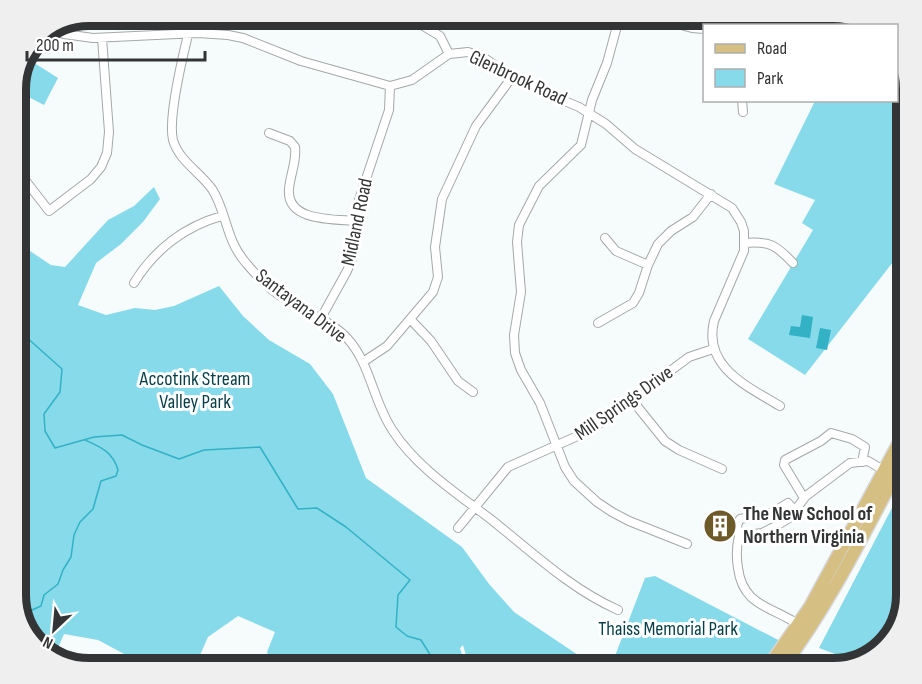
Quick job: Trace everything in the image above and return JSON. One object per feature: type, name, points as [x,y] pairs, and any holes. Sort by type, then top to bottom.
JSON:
[{"type":"main road","points":[[789,658],[831,593],[896,456]]},
{"type":"main road","points":[[775,658],[799,625],[896,465]]},
{"type":"street","name":"Santayana Drive","points":[[190,26],[173,111],[172,137],[181,155],[213,191],[236,250],[258,276],[282,297],[321,318],[346,338],[363,362],[383,415],[400,442],[420,463],[576,587],[618,610]]},
{"type":"street","points":[[423,26],[440,36],[449,54]]},
{"type":"street","points":[[617,26],[581,145],[546,178],[522,216],[517,242],[521,292],[514,335],[515,353],[521,370],[540,403],[571,476],[597,502],[629,521],[687,544]]},
{"type":"street","points":[[685,26],[703,29]]},
{"type":"street","points":[[61,32],[73,36],[102,38],[198,33],[237,36],[301,61],[390,86]]},
{"type":"street","points":[[26,181],[49,211],[91,179],[101,167],[107,153],[110,132],[102,38]]},
{"type":"street","name":"Glenbrook Road","points":[[390,86],[412,80],[449,54],[472,53],[488,60],[527,86],[566,100],[616,131],[635,149],[726,203],[741,222],[745,243]]},
{"type":"street","points":[[363,362],[380,352],[429,300],[436,284],[438,267],[435,247],[444,193],[476,126],[512,77]]},
{"type":"street","name":"Midland Road","points":[[321,318],[350,265],[360,194],[388,110],[390,86]]},
{"type":"street","points":[[742,102],[743,112]]},
{"type":"street","points":[[269,133],[290,141],[295,147],[289,194],[297,210],[309,216],[356,221]]},
{"type":"street","points":[[598,323],[633,303],[658,244],[666,235],[693,217],[711,194]]},
{"type":"street","points":[[134,283],[141,272],[172,240],[199,224],[222,216]]},
{"type":"street","points":[[604,238],[616,251],[648,265]]},
{"type":"street","points":[[780,406],[746,385],[718,360],[713,349],[712,329],[745,243],[770,243],[793,263]]},
{"type":"street","points":[[411,320],[431,341],[458,381],[473,392]]},
{"type":"street","name":"Mill Springs Drive","points":[[458,528],[508,467],[591,430],[689,357],[713,349]]},
{"type":"street","points":[[632,400],[665,441],[679,450],[722,469]]},
{"type":"street","points":[[804,498],[784,465],[785,460],[821,441],[831,433],[852,439],[865,447],[862,462]]},
{"type":"street","points":[[739,536],[762,533],[776,526],[795,511],[804,498],[850,463],[868,461],[889,473]]},
{"type":"street","points":[[795,511],[788,503],[772,513],[740,519],[737,525],[739,536],[736,549],[740,583],[756,602],[788,617],[799,625]]},
{"type":"green space","points":[[32,61],[58,78],[44,105],[26,96],[28,72]]},
{"type":"green space","points":[[815,102],[896,102],[896,258],[805,375],[748,339],[813,230],[802,223],[815,200],[774,184]]},
{"type":"green space","name":"Accotink Stream Valley Park","points":[[154,187],[160,199],[143,222],[121,244],[96,263],[78,305],[106,315],[135,308],[155,310],[174,306],[219,286],[243,316],[269,340],[310,364],[333,394],[366,478],[462,547],[489,584],[514,612],[584,658],[467,658],[463,645],[460,648],[463,658],[269,658],[267,652],[275,632],[238,616],[208,637],[200,655],[193,658],[132,658],[98,640],[64,634],[57,650],[41,637],[29,616],[26,599],[26,248],[51,265],[65,267],[108,220],[134,206]]},
{"type":"green space","points":[[896,500],[896,595],[893,616],[888,627],[872,645],[854,655],[844,657],[819,648]]},
{"type":"green space","name":"Thaiss Memorial Park","points":[[655,576],[782,642],[771,658],[614,658],[645,578]]},
{"type":"shaded area","points":[[802,315],[813,317],[810,338],[789,335],[791,326],[800,327]]},
{"type":"shaded area","points":[[820,328],[831,330],[827,350],[816,348]]},
{"type":"waterway","points":[[26,337],[62,369],[60,392],[44,414],[45,431],[55,448],[94,437],[122,435],[179,459],[204,450],[260,447],[298,509],[317,508],[346,527],[410,580],[398,595],[396,627],[407,636],[421,640],[431,658]]},
{"type":"waterway","points":[[29,617],[32,610],[41,606],[44,595],[58,584],[71,557],[74,535],[80,522],[93,509],[101,481],[116,476],[118,470],[110,454],[85,440]]},
{"type":"place","name":"The New School of Northern Virginia","points":[[720,526]]}]
